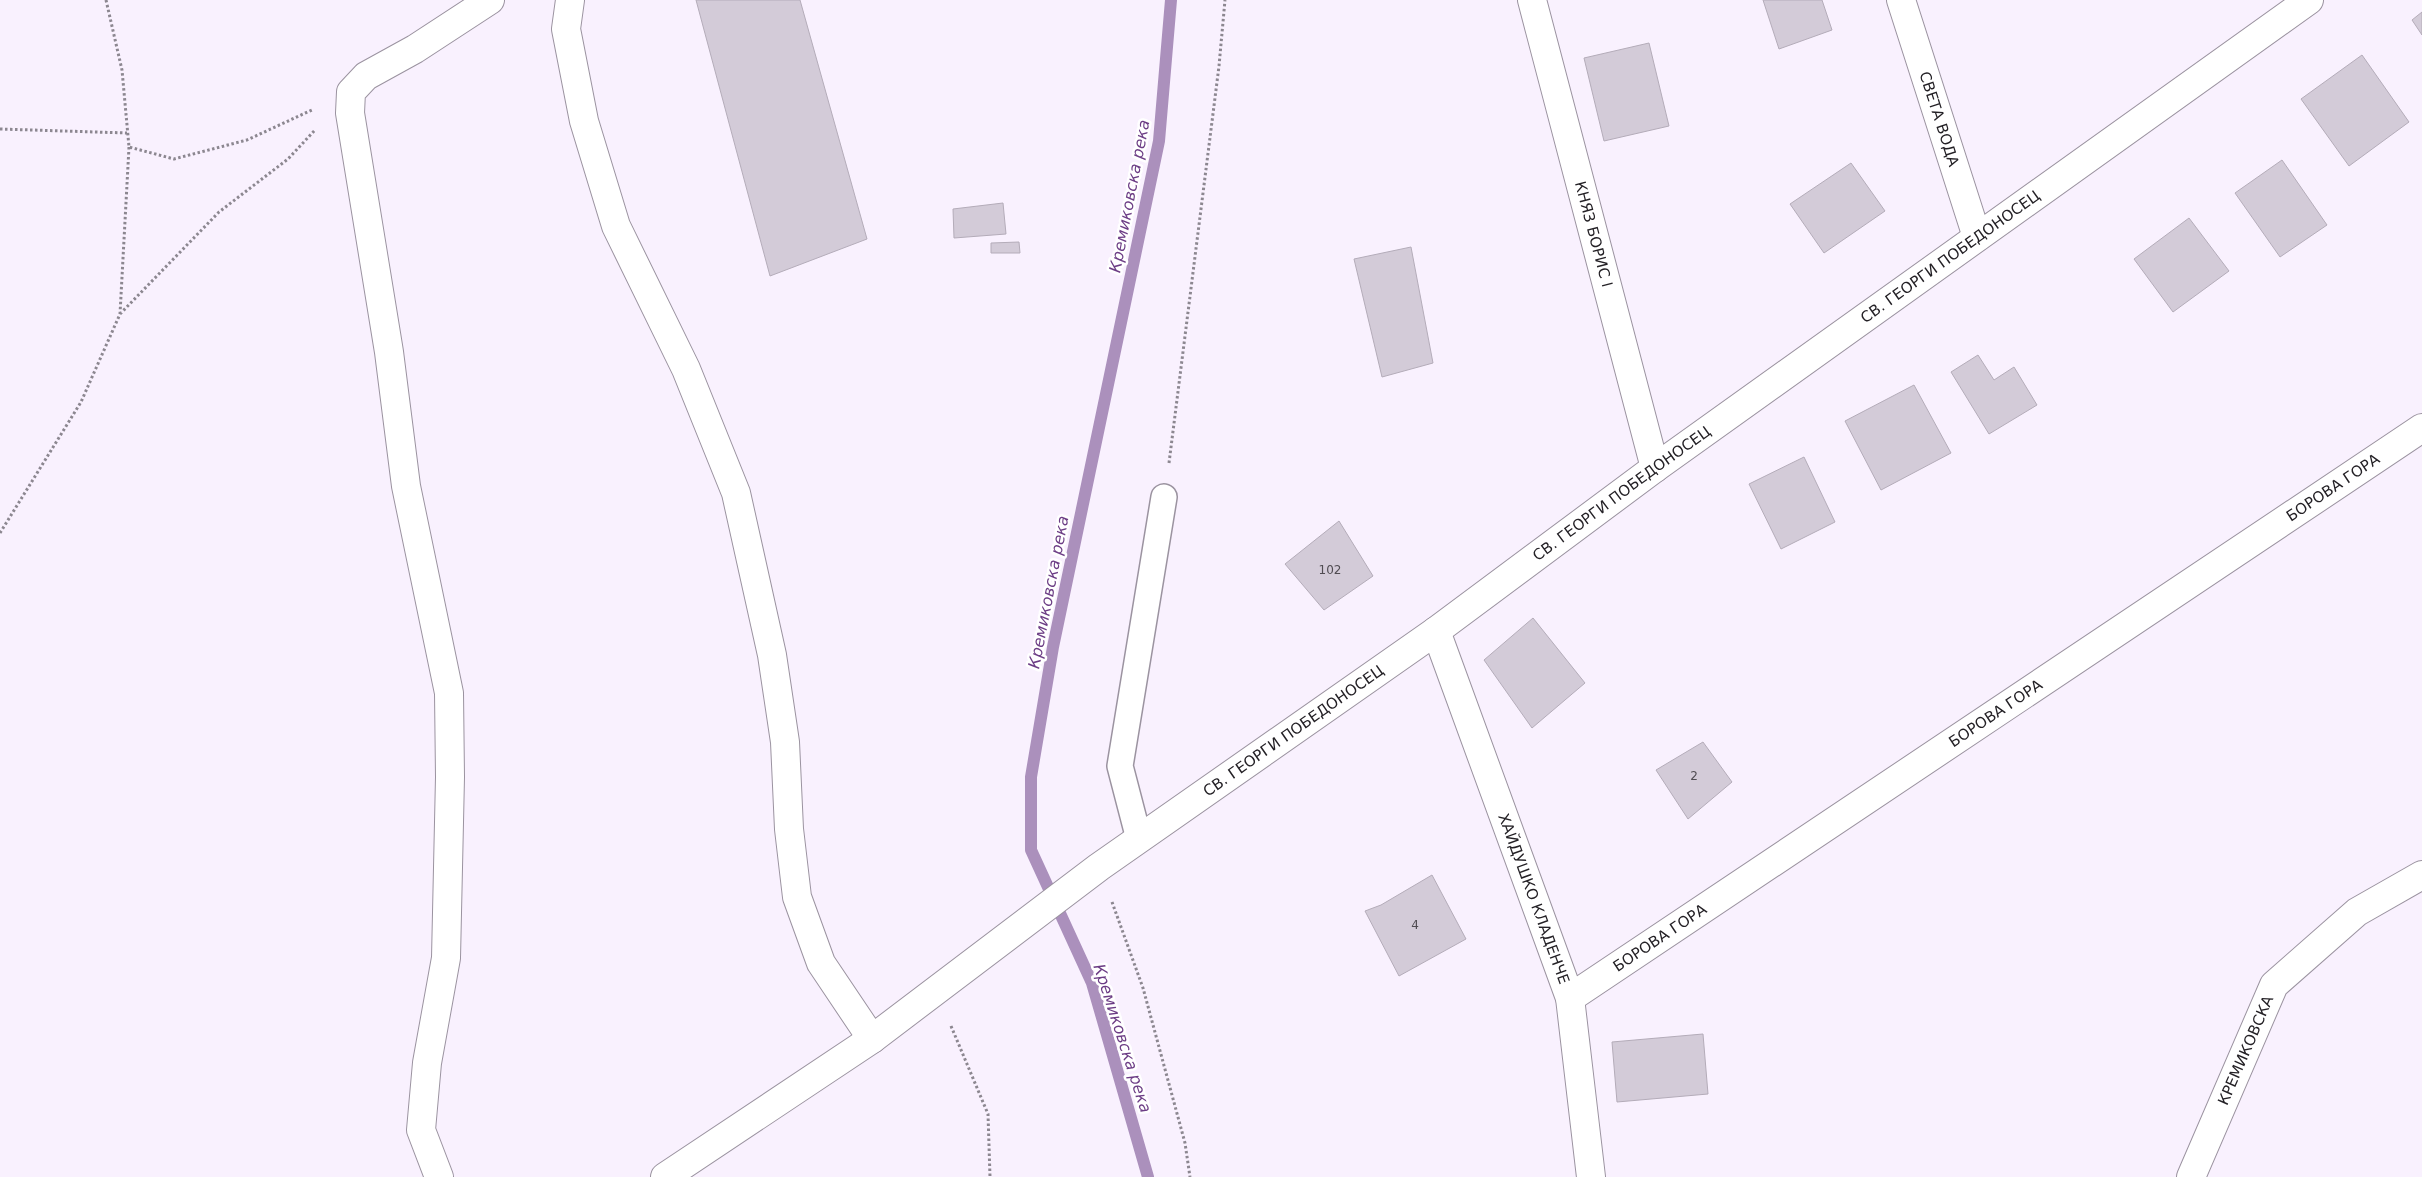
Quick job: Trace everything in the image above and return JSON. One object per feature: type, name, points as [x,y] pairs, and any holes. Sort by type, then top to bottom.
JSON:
[{"type":"street","points":[[439,1177],[421,1130],[427,1063],[446,958],[450,777],[449,693],[406,486],[389,352],[350,113],[351,92],[366,76],[415,49],[490,0]]},
{"type":"street","points":[[570,0],[566,29],[584,121],[616,226],[686,369],[736,492],[772,655],[785,742],[789,829],[797,897],[821,963],[872,1039]]},
{"type":"street","name":"КНЯЗ БОРИС I","points":[[1532,0],[1655,468]]},
{"type":"street","name":"СВЕТА ВОДА","points":[[1901,0],[1977,238]]},
{"type":"street","name":"СВ. ГЕОРГИ ПОБЕДОНОСЕЦ","points":[[665,1177],[872,1039],[992,946],[1099,867],[1436,631],[1655,468],[2309,0]]},
{"type":"street","name":"БОРОВА ГОРА","points":[[1570,998],[2422,428]]},
{"type":"street","name":"ХАЙДУШКО КЛАДЕНЧЕ","points":[[1436,631],[1570,998],[1591,1177]]},
{"type":"street","name":"КРЕМИКОВСКА","points":[[2191,1177],[2274,985],[2357,912],[2422,875]]},
{"type":"lane","points":[[1139,839],[1120,766],[1164,497]]},
{"type":"path","points":[[106,0],[122,70],[129,147],[120,314]]},
{"type":"path","points":[[1164,497],[1218,75],[1224,0]]},
{"type":"path","points":[[129,147],[174,158],[192,154],[247,140],[351,92]]},
{"type":"path","points":[[0,533],[81,402],[120,314],[219,212],[288,158],[351,92]]},
{"type":"path","points":[[0,129],[127,133]]},
{"type":"path","points":[[1099,867],[1143,988],[1185,1143],[1190,1177]]},
{"type":"path","points":[[936,991],[988,1114],[990,1177]]},
{"type":"building","points":[[696,0],[800,0],[867,239],[770,276]]},
{"type":"building","points":[[1763,0],[1822,0],[1832,30],[1779,49]]},
{"type":"building","points":[[2422,12],[2422,35],[2412,20]]},
{"type":"building","points":[[1649,43],[1669,126],[1604,141],[1584,58]]},
{"type":"building","points":[[2362,55],[2409,122],[2349,166],[2301,99]]},
{"type":"building","points":[[2282,160],[2327,225],[2280,257],[2235,193]]},
{"type":"building","points":[[1851,163],[1885,211],[1824,253],[1790,204]]},
{"type":"building","points":[[1003,203],[1006,234],[954,238],[953,209]]},
{"type":"building","points":[[2189,218],[2229,271],[2173,312],[2134,259]]},
{"type":"building","points":[[1019,242],[1020,253],[991,253],[991,243]]},
{"type":"building","points":[[1411,247],[1433,363],[1382,377],[1354,259]]},
{"type":"building","points":[[1978,355],[1994,380],[2014,367],[2037,405],[1989,434],[1951,372]]},
{"type":"building","points":[[1914,385],[1951,453],[1881,490],[1845,421]]},
{"type":"building","points":[[1804,457],[1835,522],[1781,549],[1749,484]]},
{"type":"building","points":[[1339,521],[1373,576],[1324,610],[1285,564]]},
{"type":"building","points":[[1533,618],[1585,683],[1532,728],[1484,660]]},
{"type":"building","points":[[1703,742],[1732,782],[1688,819],[1656,770]]},
{"type":"building","points":[[1432,875],[1466,939],[1399,976],[1365,911],[1381,905]]},
{"type":"building","points":[[1703,1034],[1708,1094],[1617,1102],[1612,1042]]},
{"type":"waterway","name":"Кремиковска река","points":[[1148,1177],[1092,983],[1031,850],[1031,777],[1053,647],[1159,141],[1171,0]]}]
